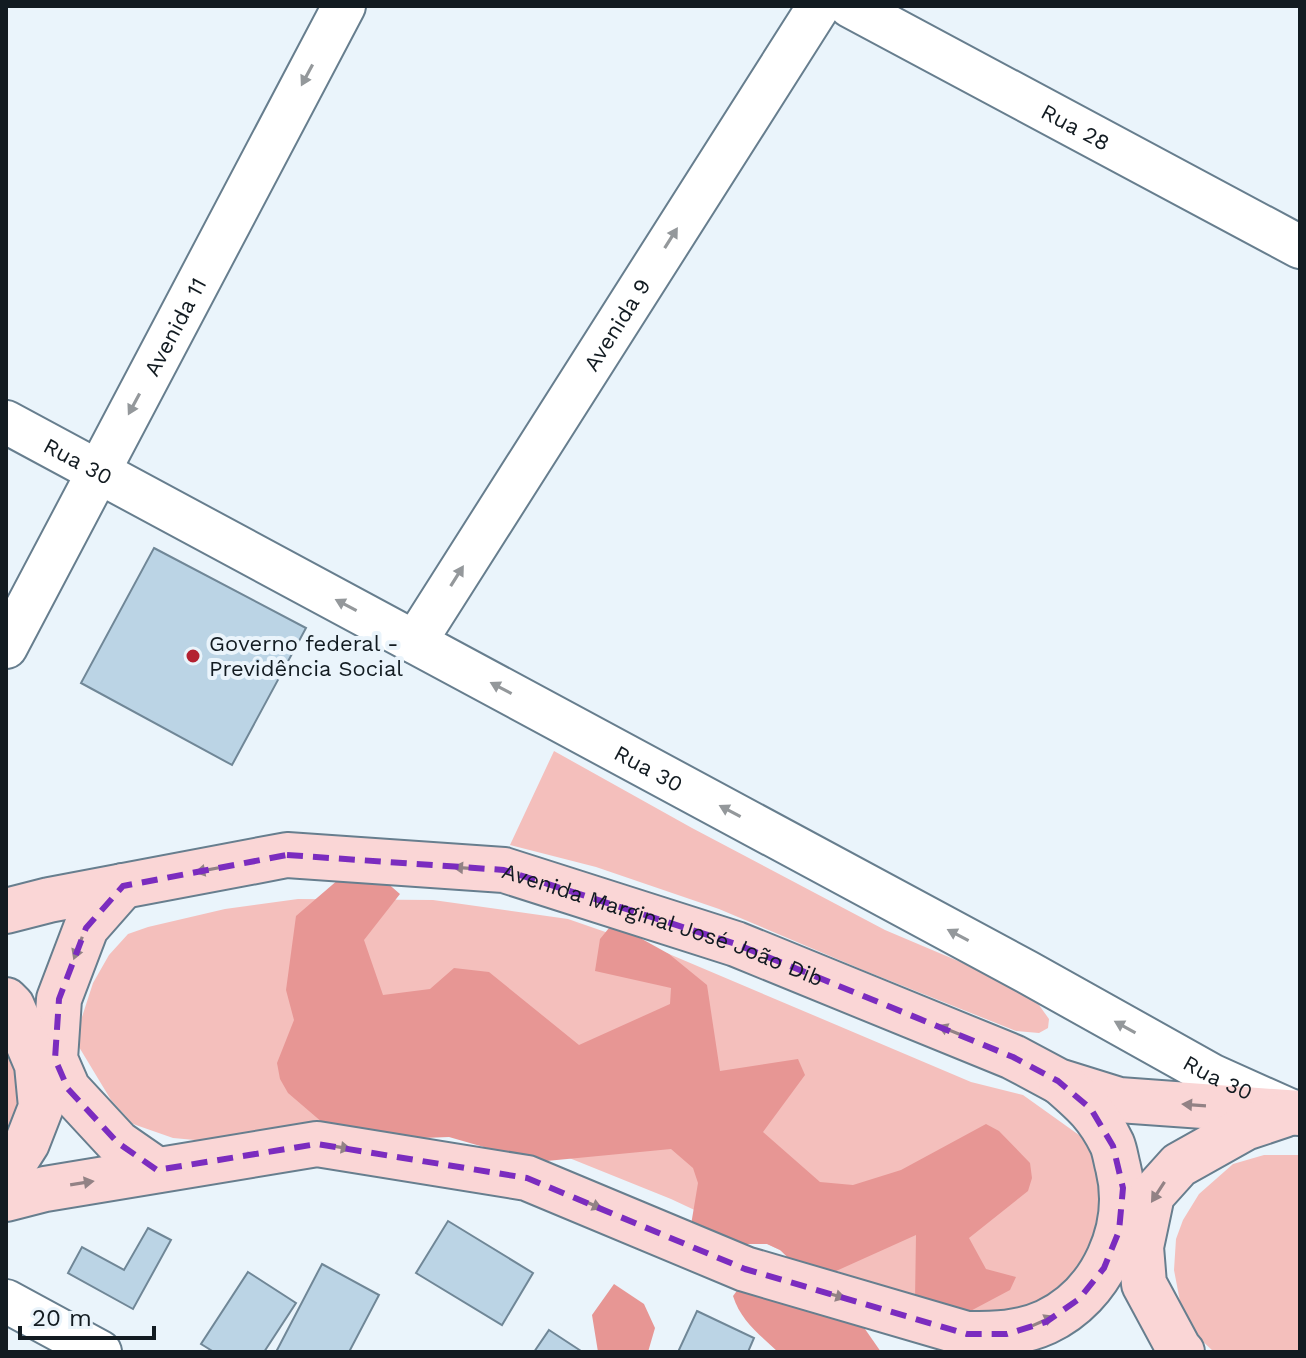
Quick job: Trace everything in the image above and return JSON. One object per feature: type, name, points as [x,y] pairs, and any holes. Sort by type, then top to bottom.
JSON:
[{"type":"main road","name":"Avenida Marginal José João Dib","points":[[6,911],[287,855],[504,870],[736,944],[1013,1057],[1058,1081],[1119,1100],[1297,1112]]},
{"type":"main road","points":[[123,886],[86,928],[59,999],[55,1059],[68,1089],[118,1143],[157,1170]]},
{"type":"main road","points":[[6,1000],[12,1006],[37,1065],[41,1107],[27,1143],[6,1176]]},
{"type":"main road","points":[[6,1199],[45,1189],[317,1144],[527,1178],[745,1269],[986,1343],[1046,1322],[1079,1299],[1104,1268],[1119,1231],[1123,1188],[1113,1146],[1091,1109],[1058,1081]]},
{"type":"main road","points":[[1182,1352],[1144,1284],[1141,1247],[1152,1195],[1179,1165],[1245,1128],[1297,1112]]},
{"type":"street","name":"Avenida 11","points":[[6,647],[344,6]]},
{"type":"street","name":"Avenida 9","points":[[415,642],[819,6]]},
{"type":"street","name":"Rua 28","points":[[850,6],[1300,247]]},
{"type":"street","name":"Rua 30","points":[[6,422],[1027,972],[1213,1076],[1297,1112]]},
{"type":"street","points":[[6,1301],[100,1352]]},
{"type":"highlighted area","points":[[287,855],[504,870],[736,944],[1013,1057],[1058,1081],[1091,1109],[1113,1146],[1123,1188],[1119,1231],[1104,1268],[1079,1299],[1046,1322],[1007,1334],[967,1334],[745,1269],[527,1178],[317,1144],[157,1170],[118,1143],[68,1089],[55,1059],[59,999],[86,928],[123,886]]},
{"type":"shaded area","points":[[554,751],[885,930],[1003,980],[1039,1005],[1049,1019],[1048,1028],[1039,1033],[1016,1031],[719,909],[596,867],[510,845]]},
{"type":"shaded area","points":[[346,873],[378,875],[400,894],[364,940],[383,995],[430,989],[454,968],[489,972],[579,1045],[670,1004],[671,988],[595,971],[600,939],[609,928],[624,929],[669,954],[707,985],[720,1071],[798,1059],[805,1075],[763,1132],[820,1182],[853,1185],[901,1170],[986,1124],[999,1131],[1030,1163],[1032,1178],[1028,1191],[969,1238],[986,1269],[1016,1277],[1010,1290],[946,1324],[915,1300],[916,1235],[825,1276],[806,1275],[780,1250],[767,1244],[705,1244],[690,1231],[698,1183],[693,1168],[671,1149],[536,1162],[449,1137],[344,1141],[288,1093],[280,1079],[277,1063],[294,1020],[286,990],[296,916]]},
{"type":"shaded area","points":[[298,899],[433,900],[568,919],[669,954],[971,1082],[1023,1095],[1086,1140],[1108,1190],[1108,1228],[1058,1301],[983,1319],[915,1300],[780,1250],[671,1199],[527,1141],[344,1119],[206,1141],[173,1138],[133,1124],[111,1100],[79,1047],[81,1020],[93,983],[109,955],[128,934],[148,927],[225,909]]},
{"type":"shaded area","points":[[6,1043],[16,1070],[17,1104],[14,1132],[6,1148]]},
{"type":"shaded area","points":[[1264,1155],[1300,1155],[1300,1352],[1214,1352],[1196,1335],[1182,1312],[1174,1270],[1176,1239],[1183,1220],[1199,1194],[1233,1164]]},
{"type":"shaded area","points":[[614,1284],[644,1304],[655,1328],[648,1352],[598,1352],[592,1315]]},
{"type":"shaded area","points":[[739,1288],[835,1312],[865,1329],[881,1352],[778,1352],[741,1313],[733,1296]]},
{"type":"building","name":"Governo federal - Previdência Social","points":[[154,548],[306,628],[232,765],[81,683]]},
{"type":"building","points":[[448,1221],[533,1273],[502,1325],[416,1273]]},
{"type":"building","points":[[148,1228],[171,1240],[133,1309],[68,1273],[82,1247],[124,1270]]},
{"type":"building","points":[[322,1264],[379,1295],[349,1352],[276,1352]]},
{"type":"building","points":[[248,1272],[296,1303],[264,1352],[214,1352],[201,1344]]},
{"type":"building","points":[[697,1311],[754,1338],[748,1352],[678,1352]]},
{"type":"building","points":[[549,1330],[581,1351],[581,1352],[534,1352]]},
{"type":"place","name":"Governo federal - Previdência Social","points":[[193,656]]}]
